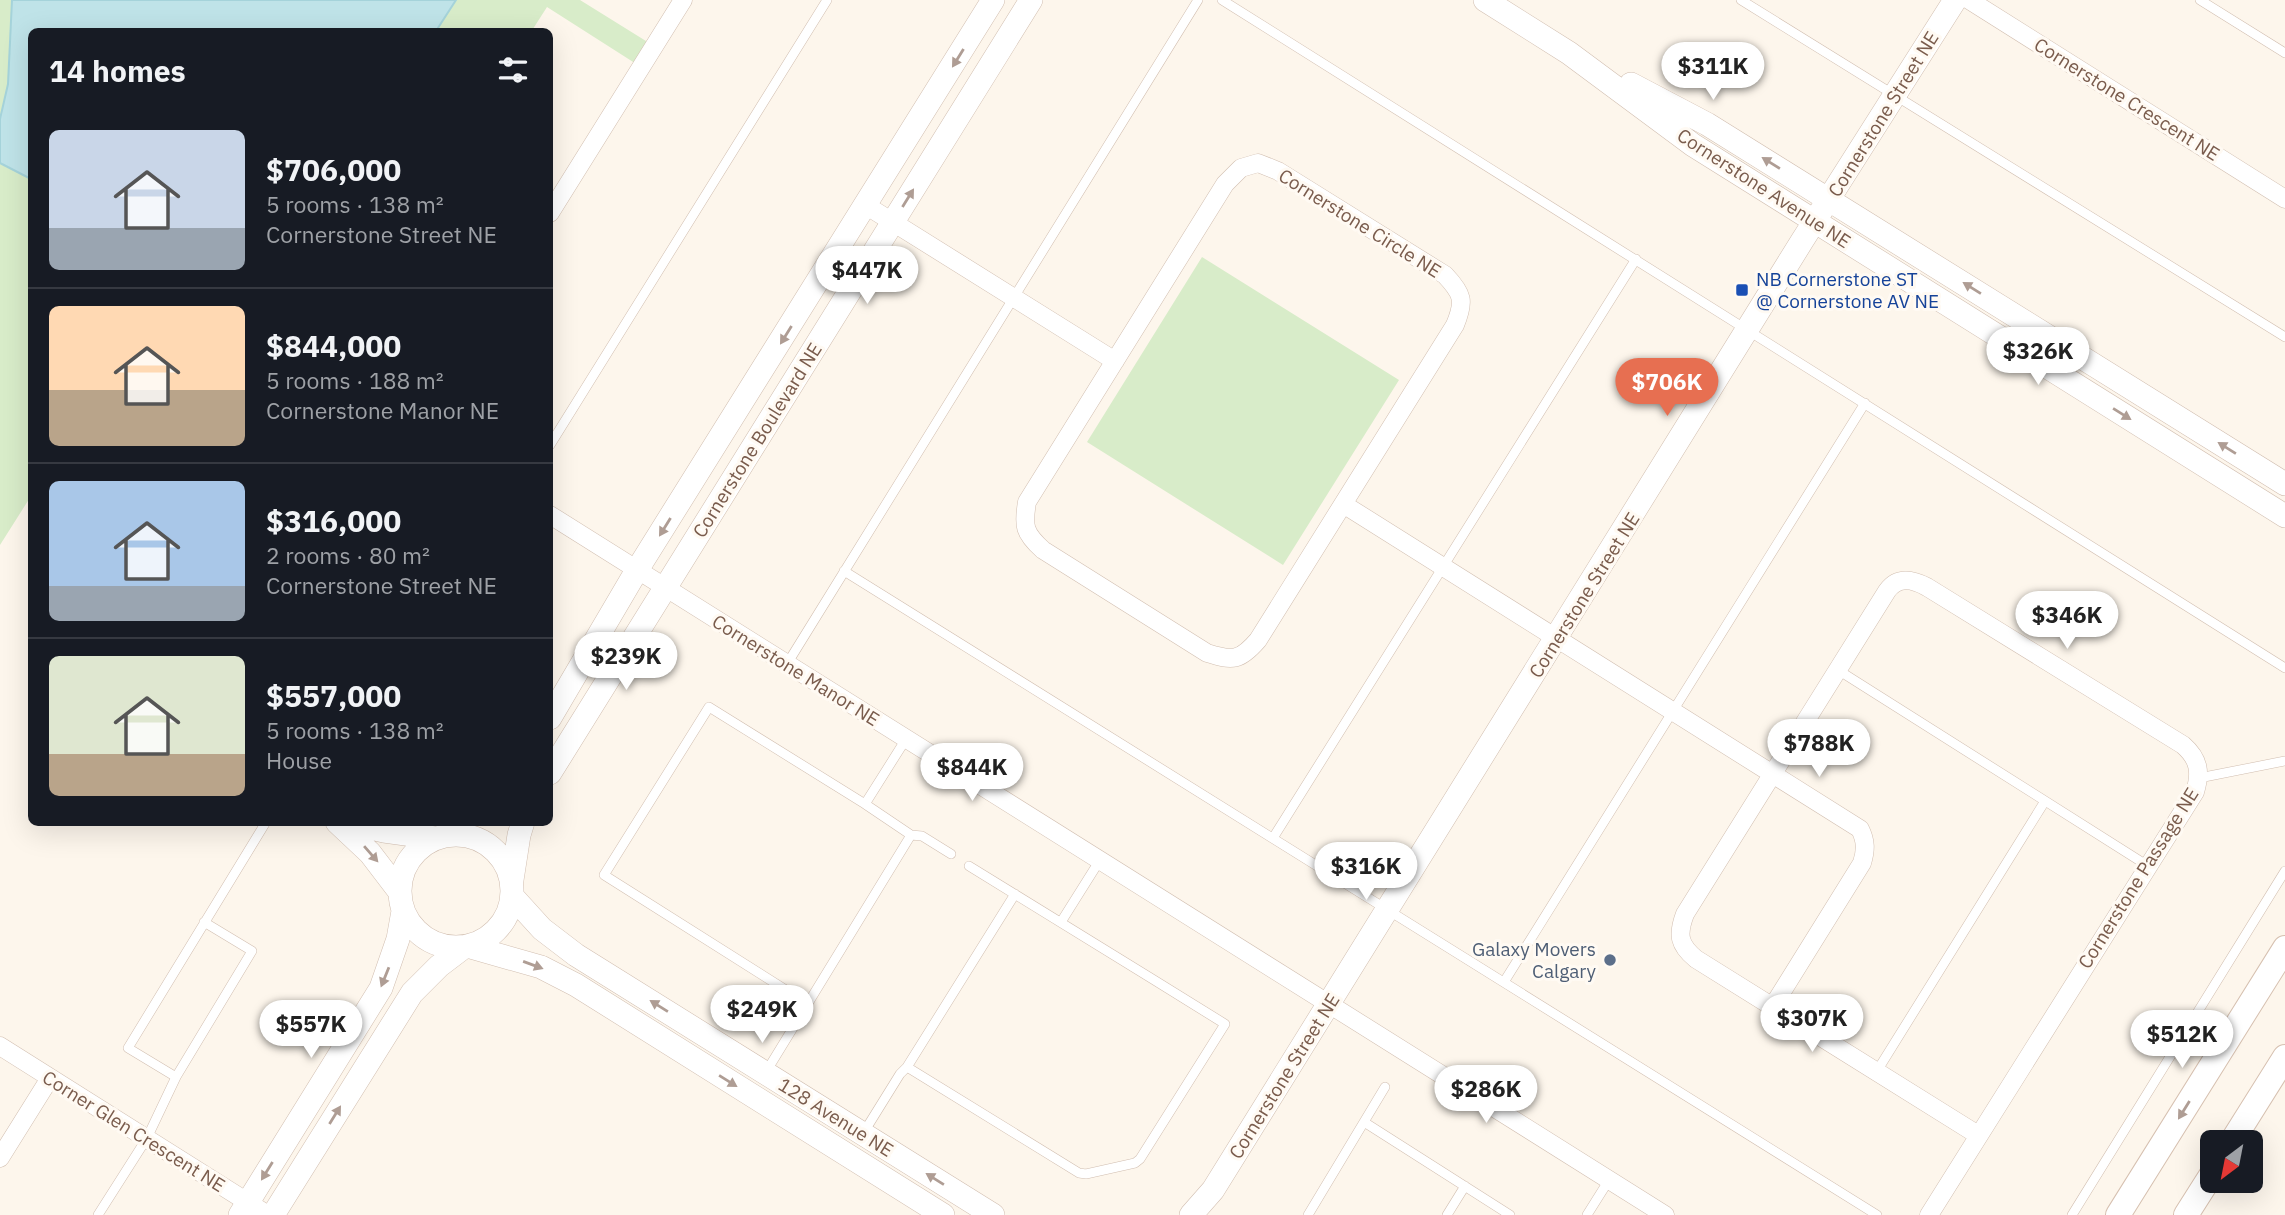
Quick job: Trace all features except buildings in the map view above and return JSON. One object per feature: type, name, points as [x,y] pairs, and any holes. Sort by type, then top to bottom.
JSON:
[{"type":"main road","points":[[2118,1215],[2285,948]]},
{"type":"main road","points":[[2239,1130],[2285,1057]]},
{"type":"main road","points":[[2186,1215],[2200,1193]]},
{"type":"street","points":[[553,208],[683,0]]},
{"type":"street","name":"Cornerstone Boulevard NE","points":[[553,713],[637,570],[867,206],[993,0]]},
{"type":"street","name":"Cornerstone Boulevard NE","points":[[553,768],[1031,0]]},
{"type":"street","name":"Cornerstone Avenue NE","points":[[1485,0],[1569,52],[1707,124],[2285,484]]},
{"type":"street","name":"Cornerstone Street NE","points":[[1191,1215],[1213,1190],[1814,222],[1955,0]]},
{"type":"street","name":"Cornerstone Crescent NE","points":[[1969,0],[2285,199]]},
{"type":"street","name":"Cornerstone Avenue NE","points":[[1569,52],[1693,145],[2285,516]]},
{"type":"street","name":"Cornerstone Circle NE","points":[[1258,163],[1278,171],[1445,275],[1458,289],[1462,306],[1455,325],[1343,504],[1258,640],[1244,655],[1227,660],[1207,653],[1183,639],[1043,550],[1028,537],[1024,520],[1027,502],[1225,184],[1241,168],[1258,163]]},
{"type":"street","points":[[867,206],[1115,360]]},
{"type":"street","points":[[1343,504],[1860,829],[1865,840],[1863,863],[1773,1006]]},
{"type":"street","name":"Cornerstone Manor NE","points":[[553,517],[1329,1003]]},
{"type":"street","name":"Cornerstone Passage NE","points":[[1929,1215],[2195,792],[2199,767],[2193,754],[2183,746],[1915,580],[1903,580],[1893,583],[1685,914],[1680,928],[1680,940],[1684,949],[1696,959],[1978,1135]]},
{"type":"street","points":[[341,826],[370,853],[401,901],[412,927],[427,940],[439,945],[466,946]]},
{"type":"street","points":[[362,826],[435,838]]},
{"type":"street","points":[[271,1215],[412,993],[439,966],[466,946],[487,938],[504,920],[512,889],[522,826]]},
{"type":"street","points":[[244,1209],[381,988],[398,939],[402,874],[420,847],[435,838],[468,829],[502,859],[512,889]]},
{"type":"street","name":"128 Avenue NE","points":[[512,889],[542,929],[576,955],[993,1215]]},
{"type":"street","name":"128 Avenue NE","points":[[466,946],[528,963],[576,985],[943,1215]]},
{"type":"street","points":[[1329,1003],[1664,1215]]},
{"type":"street","name":"Corner Glen Crescent NE","points":[[0,1046],[146,1138],[244,1209],[271,1215]]},
{"type":"street","points":[[0,1158],[50,1078]]},
{"type":"street","name":"Cornerstone Street NE","points":[[1205,1215],[1213,1190]]},
{"type":"lane","points":[[553,440],[827,0]]},
{"type":"lane","points":[[787,664],[1198,0]]},
{"type":"lane","points":[[1222,0],[2285,668]]},
{"type":"lane","points":[[1741,0],[2285,337]]},
{"type":"lane","points":[[2200,0],[2285,53]]},
{"type":"lane","points":[[1273,838],[1636,259]]},
{"type":"lane","points":[[1504,982],[1865,403]]},
{"type":"lane","points":[[844,571],[1877,1215]]},
{"type":"lane","points":[[1838,670],[2148,866]]},
{"type":"lane","points":[[808,1004],[604,875],[709,707],[911,835],[922,836],[951,854]]},
{"type":"lane","points":[[864,804],[906,739]]},
{"type":"lane","points":[[2199,778],[2285,761]]},
{"type":"lane","points":[[1877,1071],[2045,801]]},
{"type":"lane","points":[[176,1077],[128,1048],[264,826]]},
{"type":"lane","points":[[765,1073],[911,835]]},
{"type":"lane","points":[[1061,922],[1100,860]]},
{"type":"lane","points":[[907,1067],[1079,1173],[1086,1174],[1123,1166],[1140,1159],[1225,1024],[970,866]]},
{"type":"lane","points":[[2072,1215],[2285,871]]},
{"type":"lane","points":[[863,1134],[1015,894]]},
{"type":"lane","points":[[98,1215],[146,1138],[176,1077],[252,951],[204,922]]},
{"type":"lane","points":[[1308,1215],[1385,1087]]},
{"type":"lane","points":[[1364,1122],[1510,1215]]},
{"type":"lane","points":[[1587,1215],[1609,1180]]},
{"type":"lane","points":[[1447,1215],[1465,1186]]},
{"type":"green space","points":[[0,0],[580,0],[654,46],[641,67],[547,7],[534,28],[28,28],[28,501],[0,545]]},
{"type":"green space","points":[[1202,257],[1399,380],[1283,565],[1087,442]]},
{"type":"water","points":[[12,0],[456,0],[438,28],[28,28],[28,177],[0,163],[0,119],[8,84]]},
{"type":"place","name":"NB Cornerstone ST @ Cornerstone AV NE","points":[[1742,290]]},
{"type":"place","name":"Galaxy Movers Calgary","points":[[1610,960]]}]
